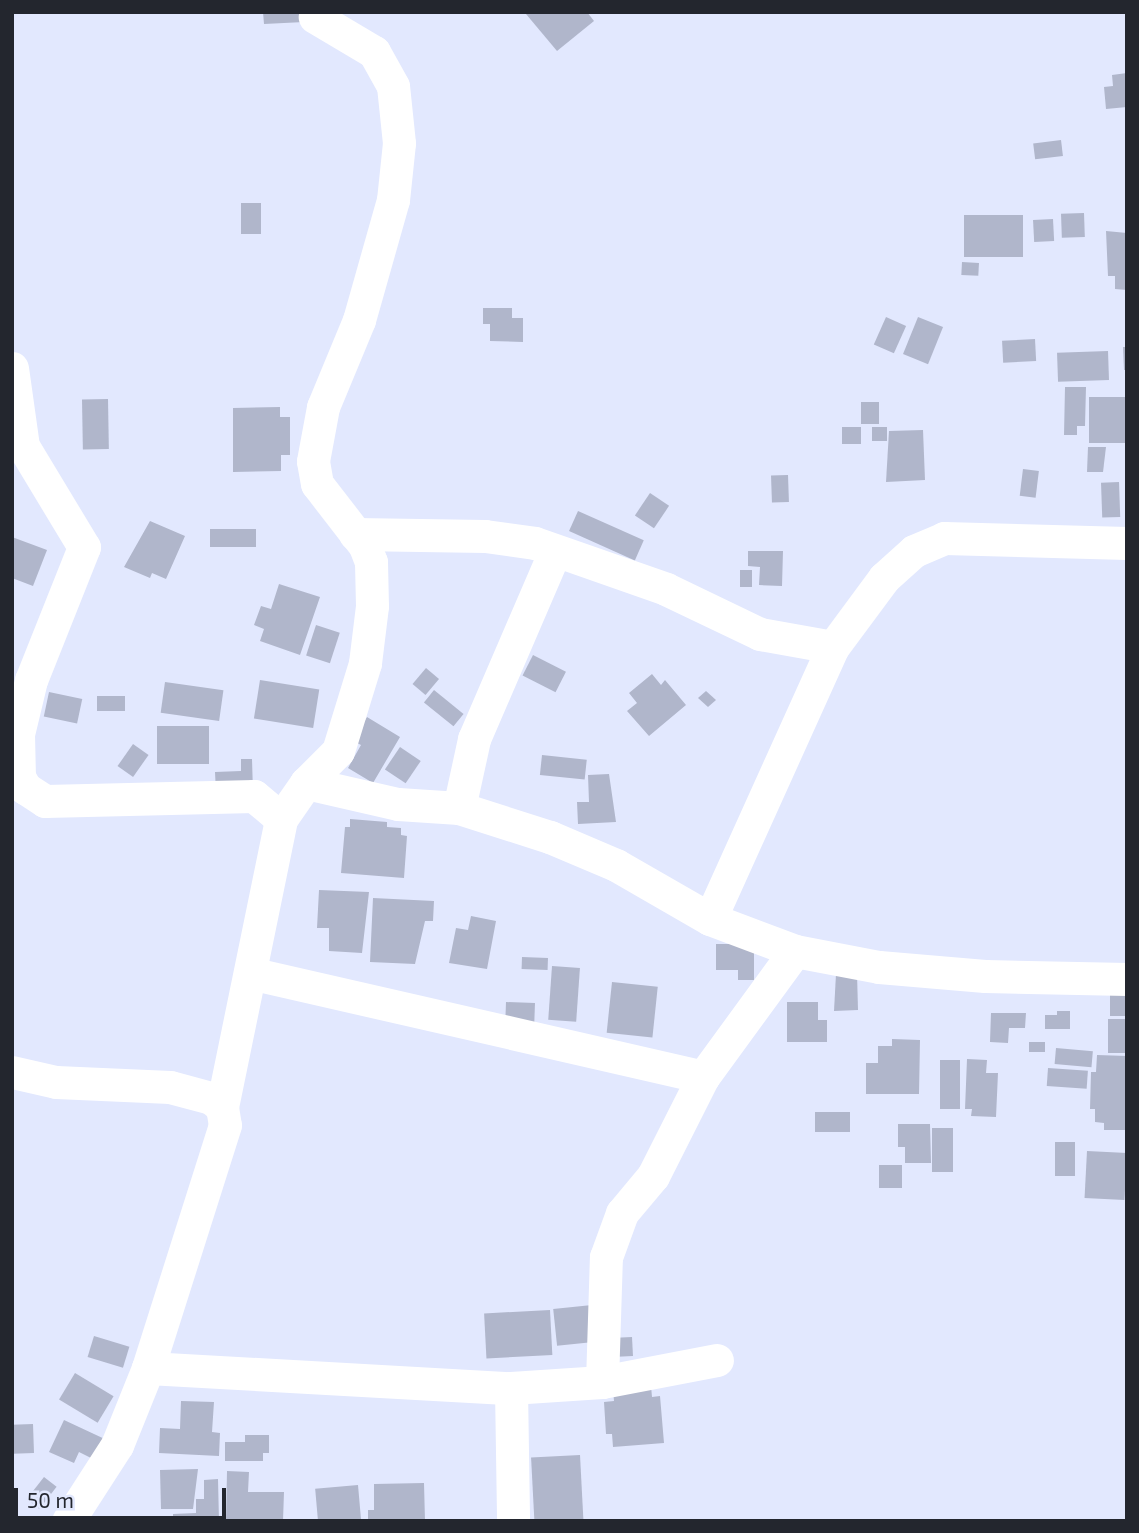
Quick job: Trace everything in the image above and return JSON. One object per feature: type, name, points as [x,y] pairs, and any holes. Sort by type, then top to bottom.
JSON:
[{"type":"street","points":[[68,1521],[117,1444],[148,1368],[225,1125],[222,1107],[281,820],[306,783],[338,751],[365,663],[372,606],[371,562],[355,534],[317,484],[313,461],[323,407],[359,320],[393,200],[399,143],[393,86],[374,51],[315,17]]},
{"type":"street","points":[[12,368],[23,446],[84,547],[31,680],[18,734],[19,777],[25,788],[45,801],[254,796],[281,820]]},
{"type":"street","points":[[355,534],[485,536],[555,551],[666,589],[760,634],[833,647]]},
{"type":"street","points":[[710,919],[833,647],[884,578],[914,551],[944,538],[1127,543]]},
{"type":"street","points":[[459,808],[474,739],[555,551]]},
{"type":"street","points":[[306,783],[398,804],[459,808],[550,837],[616,865],[710,919],[795,951],[878,967],[985,976],[1127,979]]},
{"type":"street","points":[[602,1382],[606,1257],[622,1213],[653,1176],[703,1077],[795,951]]},
{"type":"street","points":[[250,973],[703,1077]]},
{"type":"street","points":[[12,1072],[56,1082],[170,1087],[211,1098],[222,1107]]},
{"type":"street","points":[[148,1368],[511,1388],[602,1382],[717,1360]]},
{"type":"street","points":[[511,1388],[513,1521]]},
{"type":"building","points":[[263,12],[304,12],[304,22],[264,24]]},
{"type":"building","points":[[587,12],[594,21],[557,51],[526,14]]},
{"type":"building","points":[[1127,73],[1127,107],[1106,109],[1104,87],[1113,86],[1112,75]]},
{"type":"building","points":[[1061,140],[1063,156],[1035,159],[1033,143]]},
{"type":"building","points":[[241,203],[261,203],[261,234],[241,234]]},
{"type":"building","points":[[1084,213],[1085,237],[1062,238],[1061,214]]},
{"type":"building","points":[[964,215],[1023,215],[1023,257],[964,257]]},
{"type":"building","points":[[1053,219],[1054,241],[1034,242],[1033,220]]},
{"type":"building","points":[[1106,231],[1127,233],[1127,290],[1115,289],[1115,276],[1108,276]]},
{"type":"building","points":[[962,262],[979,263],[978,276],[961,275]]},
{"type":"building","points":[[483,308],[512,308],[512,318],[523,318],[523,342],[490,341],[490,324],[483,324]]},
{"type":"building","points":[[886,317],[906,326],[894,353],[874,344]]},
{"type":"building","points":[[918,317],[943,327],[928,364],[903,354]]},
{"type":"building","points":[[1035,339],[1036,361],[1003,363],[1002,341]]},
{"type":"building","points":[[1123,347],[1127,347],[1127,370],[1124,370]]},
{"type":"building","points":[[1108,351],[1109,380],[1058,382],[1057,353]]},
{"type":"building","points":[[1065,387],[1086,387],[1085,426],[1077,426],[1077,435],[1064,435]]},
{"type":"building","points":[[1089,397],[1127,397],[1127,443],[1089,443]]},
{"type":"building","points":[[82,399],[108,399],[109,449],[83,449]]},
{"type":"building","points":[[861,402],[879,402],[879,424],[861,424]]},
{"type":"building","points":[[280,407],[280,417],[290,417],[290,455],[281,455],[281,471],[233,472],[233,408]]},
{"type":"building","points":[[842,427],[861,427],[861,444],[842,444]]},
{"type":"building","points":[[872,427],[887,427],[887,441],[872,441]]},
{"type":"building","points":[[923,430],[925,480],[886,482],[889,431]]},
{"type":"building","points":[[1088,447],[1106,447],[1103,472],[1087,472]]},
{"type":"building","points":[[1023,469],[1039,471],[1036,498],[1020,496]]},
{"type":"building","points":[[788,475],[789,502],[772,503],[771,476]]},
{"type":"building","points":[[1119,482],[1120,517],[1102,518],[1101,483]]},
{"type":"building","points":[[650,493],[669,506],[654,528],[635,515]]},
{"type":"building","points":[[578,511],[644,540],[635,560],[569,531]]},
{"type":"building","points":[[150,521],[185,536],[166,579],[152,573],[150,578],[124,567]]},
{"type":"building","points":[[210,529],[256,529],[256,547],[210,547]]},
{"type":"building","points":[[12,537],[47,550],[33,586],[12,578]]},
{"type":"building","points":[[748,551],[783,551],[782,586],[759,585],[760,567],[748,566]]},
{"type":"building","points":[[740,570],[752,570],[752,587],[740,587]]},
{"type":"building","points":[[279,584],[320,597],[300,655],[260,641],[264,629],[254,625],[261,606],[271,609]]},
{"type":"building","points":[[316,625],[340,633],[330,663],[306,655]]},
{"type":"building","points":[[533,655],[566,672],[556,692],[523,675]]},
{"type":"building","points":[[426,668],[439,679],[426,695],[413,684]]},
{"type":"building","points":[[652,674],[661,685],[665,680],[686,705],[649,736],[627,711],[637,703],[629,693]]},
{"type":"building","points":[[260,680],[319,689],[313,728],[254,719]]},
{"type":"building","points":[[165,682],[223,690],[219,721],[161,713]]},
{"type":"building","points":[[434,690],[464,714],[453,726],[424,702]]},
{"type":"building","points":[[706,691],[716,700],[708,707],[698,698]]},
{"type":"building","points":[[49,692],[82,699],[77,724],[44,716]]},
{"type":"building","points":[[97,696],[125,696],[125,711],[97,711]]},
{"type":"building","points":[[367,717],[400,737],[373,783],[348,768],[361,745],[353,741]]},
{"type":"building","points":[[157,726],[209,726],[209,764],[157,764]]},
{"type":"building","points":[[133,744],[149,755],[133,777],[118,766]]},
{"type":"building","points":[[400,747],[421,761],[406,783],[385,769]]},
{"type":"building","points":[[542,755],[587,760],[585,780],[540,775]]},
{"type":"building","points":[[241,759],[252,759],[253,792],[216,793],[215,772],[241,771]]},
{"type":"building","points":[[609,774],[616,822],[578,824],[577,802],[589,802],[588,775]]},
{"type":"building","points":[[350,819],[387,822],[387,827],[401,828],[401,835],[407,836],[404,878],[341,873],[345,827],[350,827]]},
{"type":"building","points":[[319,890],[369,892],[362,953],[329,951],[329,928],[317,928]]},
{"type":"building","points":[[373,898],[434,901],[433,921],[425,921],[415,964],[370,962]]},
{"type":"building","points":[[471,916],[496,921],[487,969],[449,963],[456,928],[468,930]]},
{"type":"building","points":[[716,944],[754,944],[754,980],[738,980],[738,970],[716,970]]},
{"type":"building","points":[[522,957],[548,958],[548,970],[522,969]]},
{"type":"building","points":[[552,966],[580,968],[576,1022],[548,1020]]},
{"type":"building","points":[[857,973],[858,1010],[834,1011],[836,974]]},
{"type":"building","points":[[612,982],[658,987],[652,1038],[607,1033]]},
{"type":"building","points":[[1110,991],[1127,991],[1127,1016],[1110,1016]]},
{"type":"building","points":[[506,1002],[535,1003],[534,1024],[505,1023]]},
{"type":"building","points":[[787,1002],[818,1002],[818,1020],[827,1020],[827,1042],[787,1042]]},
{"type":"building","points":[[1057,1011],[1070,1011],[1070,1029],[1045,1029],[1045,1015],[1057,1015]]},
{"type":"building","points":[[991,1013],[1026,1013],[1025,1028],[1009,1028],[1008,1043],[990,1042]]},
{"type":"building","points":[[1108,1019],[1127,1019],[1127,1053],[1108,1053]]},
{"type":"building","points":[[892,1039],[920,1040],[919,1094],[866,1094],[866,1063],[878,1063],[878,1046],[892,1046]]},
{"type":"building","points":[[1029,1042],[1045,1042],[1045,1052],[1029,1052]]},
{"type":"building","points":[[1056,1048],[1093,1051],[1091,1067],[1055,1064]]},
{"type":"building","points":[[1097,1055],[1127,1056],[1127,1130],[1104,1130],[1104,1123],[1095,1122],[1095,1109],[1090,1109],[1091,1072],[1096,1072]]},
{"type":"building","points":[[967,1059],[987,1060],[986,1073],[998,1073],[996,1117],[971,1116],[972,1109],[965,1109]]},
{"type":"building","points":[[940,1060],[960,1060],[960,1109],[940,1109]]},
{"type":"building","points":[[1048,1068],[1088,1071],[1087,1089],[1047,1086]]},
{"type":"building","points":[[815,1112],[850,1112],[850,1132],[815,1132]]},
{"type":"building","points":[[898,1124],[930,1124],[931,1163],[905,1163],[905,1147],[898,1147]]},
{"type":"building","points":[[932,1128],[953,1128],[953,1172],[932,1172]]},
{"type":"building","points":[[1055,1142],[1075,1142],[1075,1176],[1055,1176]]},
{"type":"building","points":[[1087,1151],[1127,1153],[1124,1200],[1085,1198]]},
{"type":"building","points":[[879,1165],[902,1165],[902,1188],[879,1188]]},
{"type":"building","points":[[592,1305],[596,1342],[557,1346],[553,1309]]},
{"type":"building","points":[[550,1310],[552,1355],[486,1358],[484,1313]]},
{"type":"building","points":[[94,1336],[129,1347],[123,1368],[88,1357]]},
{"type":"building","points":[[632,1337],[633,1356],[612,1357],[611,1338]]},
{"type":"building","points":[[75,1373],[114,1396],[98,1423],[59,1400]]},
{"type":"building","points":[[651,1386],[652,1397],[660,1396],[664,1443],[613,1447],[612,1434],[606,1434],[604,1402],[614,1401],[613,1390]]},
{"type":"building","points":[[181,1401],[214,1402],[212,1432],[220,1433],[219,1456],[159,1453],[160,1428],[180,1429]]},
{"type":"building","points":[[64,1420],[109,1441],[99,1462],[79,1452],[74,1463],[49,1452]]},
{"type":"building","points":[[33,1424],[34,1453],[13,1454],[12,1425]]},
{"type":"building","points":[[245,1435],[269,1435],[269,1453],[263,1453],[263,1461],[225,1461],[225,1442],[245,1442]]},
{"type":"building","points":[[580,1455],[583,1521],[534,1521],[531,1458]]},
{"type":"building","points":[[198,1469],[193,1509],[161,1509],[160,1470]]},
{"type":"building","points":[[227,1471],[249,1472],[248,1492],[284,1492],[283,1521],[226,1521]]},
{"type":"building","points":[[44,1477],[57,1487],[39,1509],[27,1499]]},
{"type":"building","points":[[218,1479],[219,1521],[173,1521],[173,1514],[196,1513],[196,1499],[204,1499],[204,1480]]},
{"type":"building","points":[[424,1483],[425,1521],[368,1521],[368,1510],[374,1510],[374,1484]]},
{"type":"building","points":[[358,1485],[361,1521],[318,1521],[315,1489]]}]
